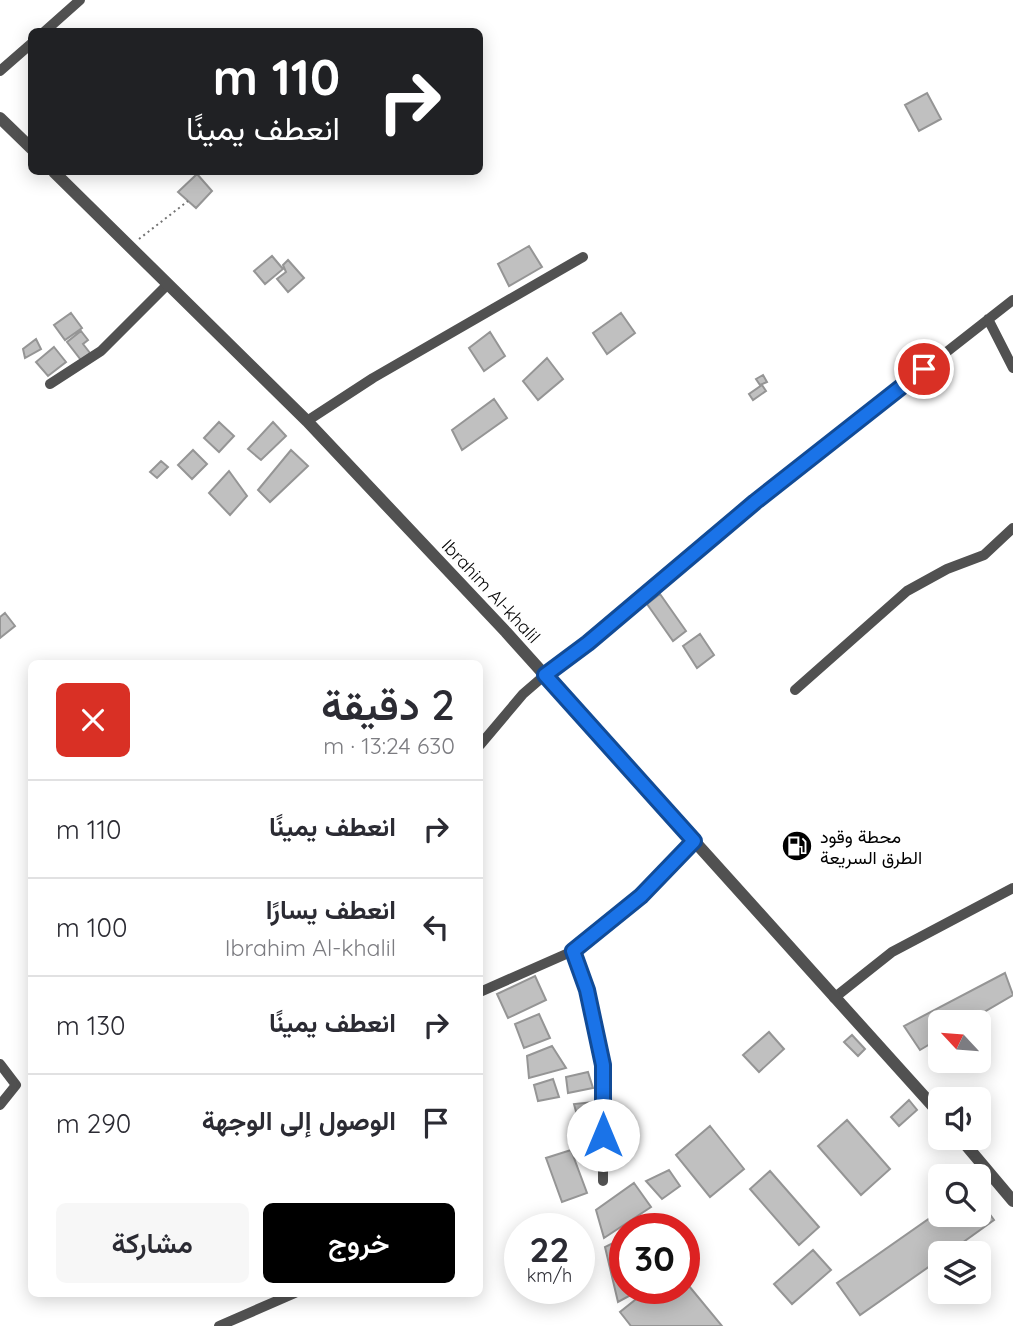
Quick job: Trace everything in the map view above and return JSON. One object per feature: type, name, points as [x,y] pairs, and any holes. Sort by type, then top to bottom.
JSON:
[{"type":"street","points":[[48,28],[80,0]]},
{"type":"street","points":[[0,71],[28,46]]},
{"type":"street","points":[[0,118],[28,145]]},
{"type":"street","name":"Ibrahim Al-khalil","points":[[57,175],[307,421],[545,675],[928,1101]]},
{"type":"street","points":[[307,421],[373,378],[583,257]]},
{"type":"street","points":[[50,384],[101,351],[168,284]]},
{"type":"street","points":[[483,741],[523,694],[545,675],[588,643],[755,502],[1013,300]]},
{"type":"street","points":[[988,319],[1013,368]]},
{"type":"street","points":[[795,690],[907,591],[947,569],[984,555],[1013,527]]},
{"type":"street","points":[[483,991],[573,951],[641,896],[694,841]]},
{"type":"street","points":[[834,998],[892,952],[1013,888]]},
{"type":"street","points":[[573,951],[587,990],[603,1065],[603,1181]]},
{"type":"street","points":[[0,1064],[16,1085],[0,1105]]},
{"type":"street","points":[[970,1150],[1013,1201]]},
{"type":"street","points":[[219,1326],[286,1297]]},
{"type":"path","points":[[130,246],[188,201]]},
{"type":"building","points":[[927,93],[941,119],[919,131],[905,105]]},
{"type":"building","points":[[196,175],[212,191],[196,208],[178,192]]},
{"type":"building","points":[[529,246],[542,267],[509,286],[498,264]]},
{"type":"building","points":[[272,256],[283,269],[265,284],[254,271]]},
{"type":"building","points":[[288,260],[304,278],[288,292],[277,279],[286,272],[283,265]]},
{"type":"building","points":[[71,313],[82,328],[65,340],[54,325]]},
{"type":"building","points":[[621,313],[635,333],[607,354],[593,333]]},
{"type":"building","points":[[81,331],[88,340],[83,344],[90,353],[81,360],[67,342]]},
{"type":"building","points":[[490,332],[505,356],[484,371],[469,348]]},
{"type":"building","points":[[36,339],[41,349],[25,358],[23,349]]},
{"type":"building","points":[[54,347],[66,362],[48,376],[36,362]]},
{"type":"building","points":[[547,358],[563,379],[538,400],[523,381]]},
{"type":"building","points":[[763,375],[767,382],[760,385],[756,379]]},
{"type":"building","points":[[762,385],[766,391],[753,400],[749,394]]},
{"type":"building","points":[[494,399],[507,418],[462,450],[452,430]]},
{"type":"building","points":[[219,422],[234,436],[219,452],[204,438]]},
{"type":"building","points":[[273,422],[286,436],[261,460],[248,449]]},
{"type":"building","points":[[193,450],[207,464],[192,479],[178,465]]},
{"type":"building","points":[[291,450],[308,466],[270,502],[258,490]]},
{"type":"building","points":[[161,461],[168,467],[157,478],[150,472]]},
{"type":"building","points":[[229,471],[247,496],[230,515],[209,493]]},
{"type":"building","points":[[660,594],[686,631],[673,641],[647,604]]},
{"type":"building","points":[[5,613],[15,626],[0,638],[0,617]]},
{"type":"building","points":[[700,634],[714,655],[697,668],[683,646]]},
{"type":"building","points":[[1005,973],[1013,995],[987,1010],[934,1010]]},
{"type":"building","points":[[535,976],[546,1000],[508,1018],[497,994]]},
{"type":"building","points":[[928,1013],[928,1045],[920,1050],[904,1026]]},
{"type":"building","points":[[539,1014],[550,1038],[524,1048],[515,1024]]},
{"type":"building","points":[[769,1032],[784,1049],[759,1072],[743,1055]]},
{"type":"building","points":[[852,1035],[865,1049],[858,1056],[844,1042]]},
{"type":"building","points":[[552,1046],[566,1068],[529,1078],[527,1056]]},
{"type":"building","points":[[588,1072],[593,1088],[568,1093],[566,1077]]},
{"type":"building","points":[[553,1079],[559,1097],[538,1101],[534,1085]]},
{"type":"building","points":[[909,1100],[917,1110],[899,1126],[891,1117]]},
{"type":"building","points":[[593,1102],[595,1121],[579,1123],[574,1104]]},
{"type":"building","points":[[847,1120],[890,1169],[861,1195],[818,1146]]},
{"type":"building","points":[[710,1126],[744,1169],[710,1197],[676,1155]]},
{"type":"building","points":[[571,1150],[587,1193],[562,1202],[546,1158]]},
{"type":"building","points":[[669,1170],[680,1186],[662,1199],[646,1181]]},
{"type":"building","points":[[770,1171],[819,1227],[799,1245],[750,1189]]},
{"type":"building","points":[[634,1183],[651,1207],[642,1213],[609,1213],[609,1235],[604,1238],[596,1210]]},
{"type":"building","points":[[928,1219],[928,1227],[984,1227],[965,1241],[928,1241],[928,1267],[860,1315],[837,1283]]},
{"type":"building","points":[[609,1245],[609,1264],[605,1247]]},
{"type":"building","points":[[813,1250],[831,1270],[792,1304],[774,1284]]},
{"type":"building","points":[[700,1299],[722,1326],[631,1326],[620,1312],[630,1304],[700,1304]]},
{"type":"place","name":"محطة وقود الطرق السريعة","points":[[797,846]]},
{"type":"route","points":[[603,1135],[603,1065],[587,990],[573,951],[641,896],[694,841],[545,675],[588,643],[755,502],[924,369]]}]
